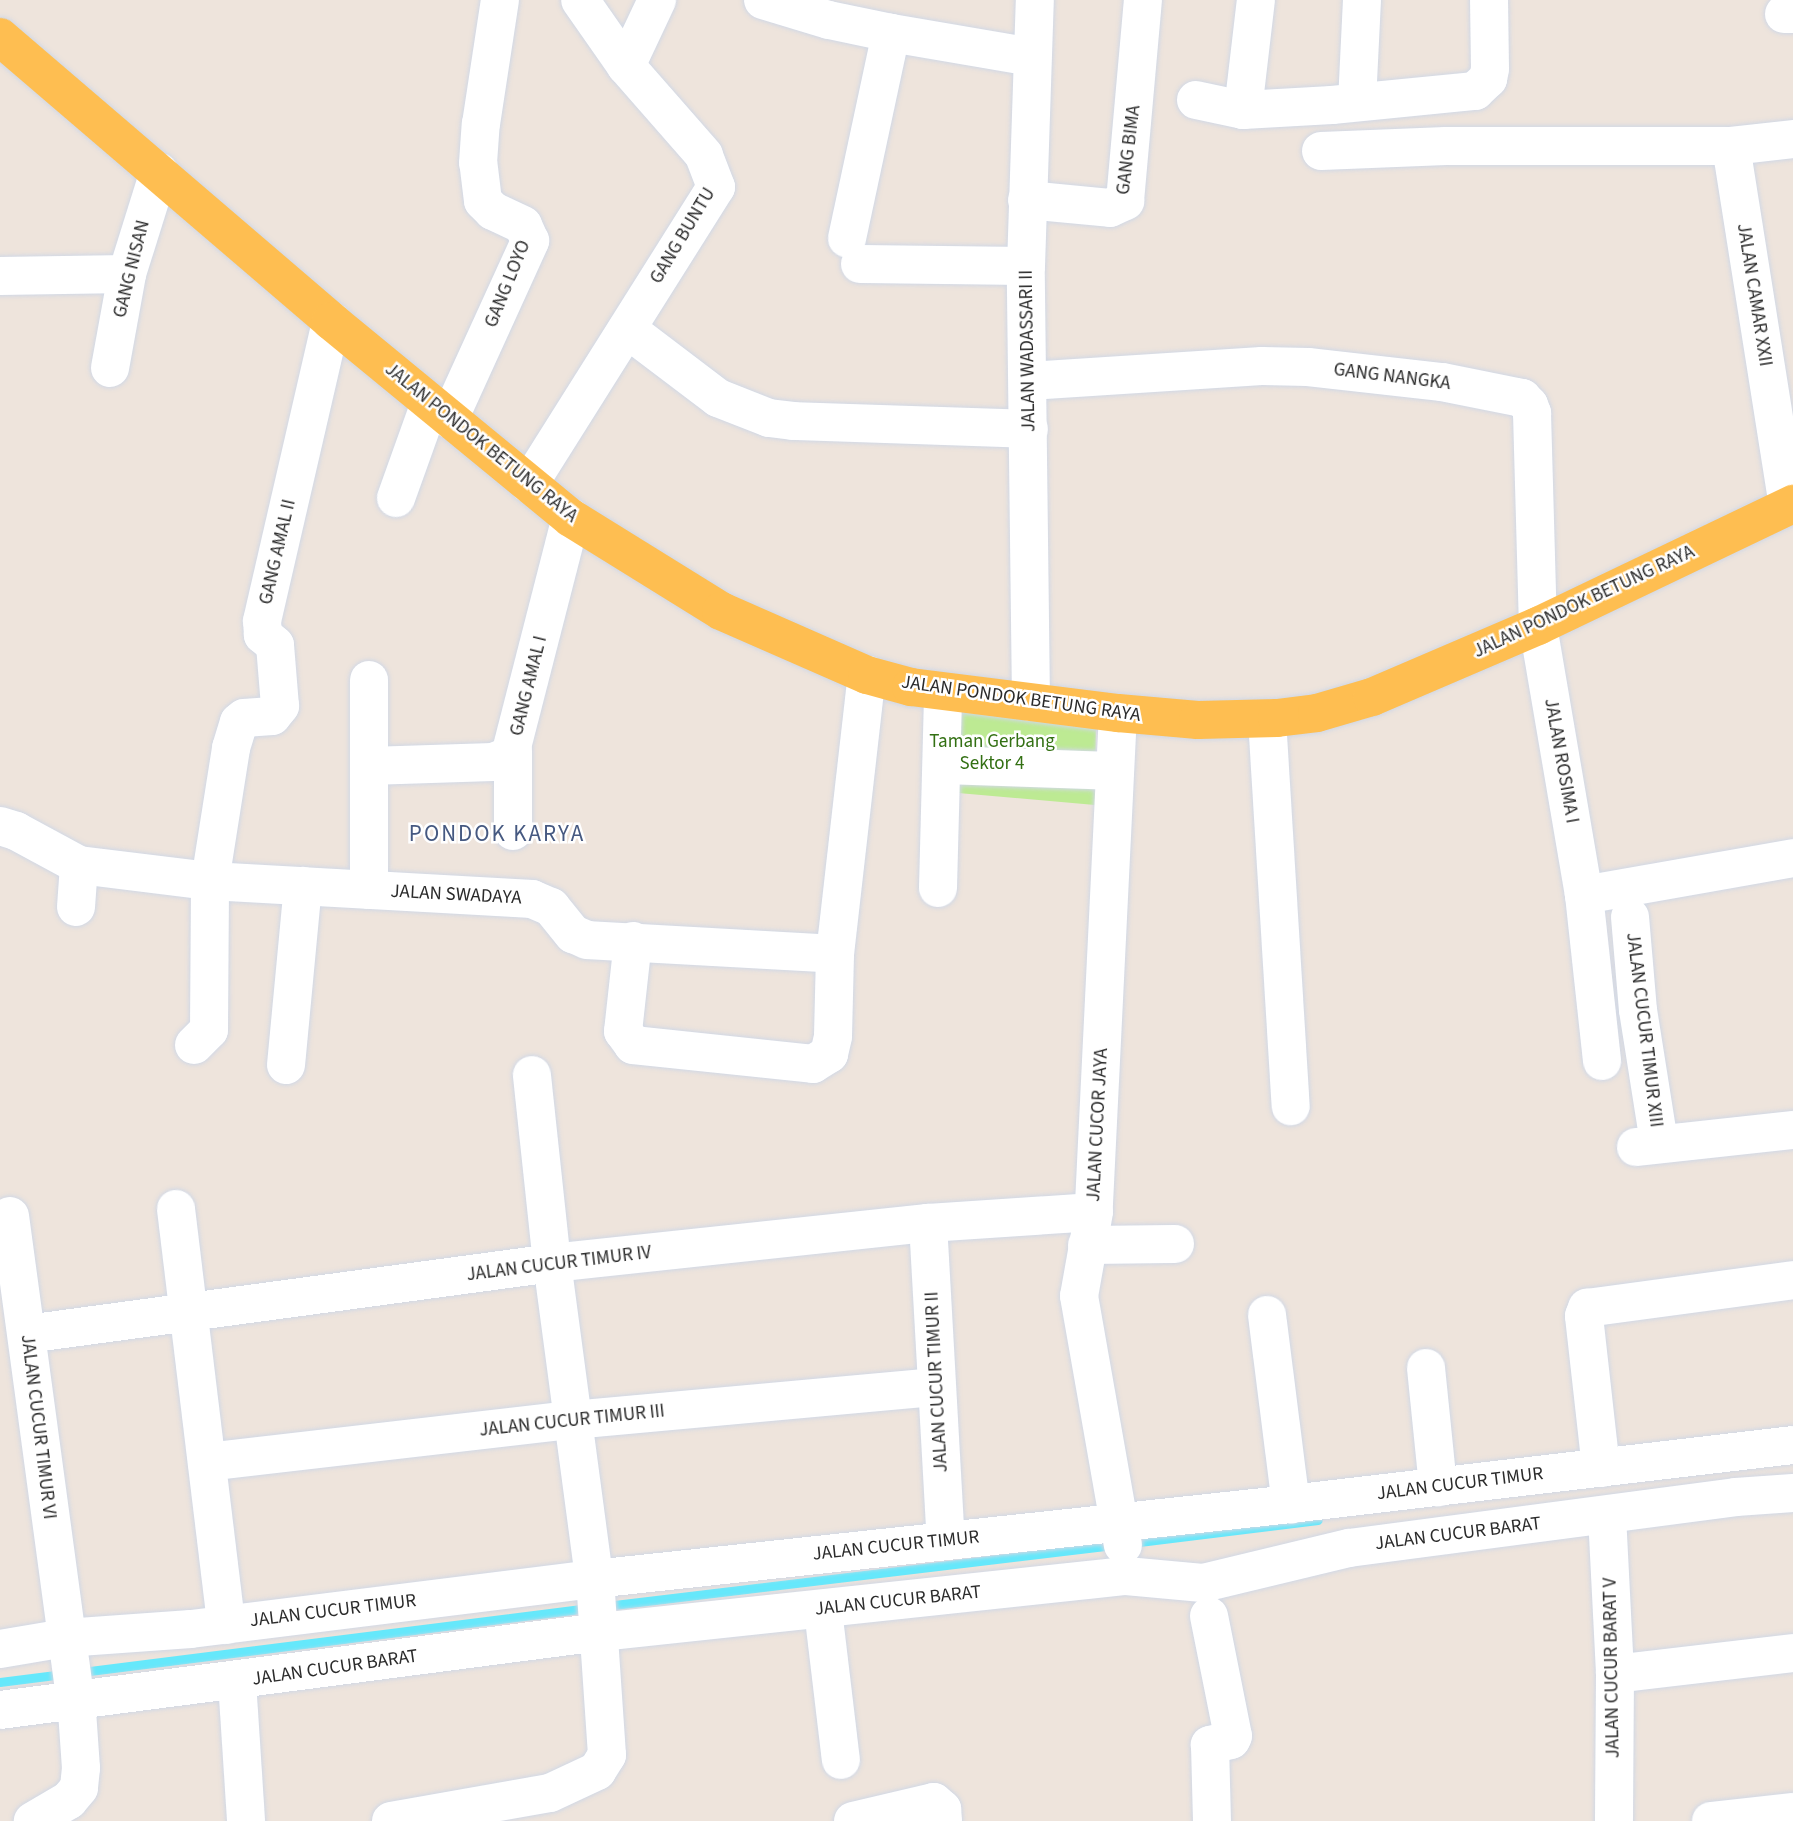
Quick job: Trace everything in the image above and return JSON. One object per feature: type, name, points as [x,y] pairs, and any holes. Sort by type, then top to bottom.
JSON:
[{"type":"main road","name":"JALAN PONDOK BETUNG RAYA","points":[[0,37],[331,321],[571,518],[722,611],[867,675],[943,693],[1118,713],[1198,720],[1267,719],[1306,715],[1350,705],[1538,626],[1789,488]]},
{"type":"street","name":"GANG LOYO","points":[[440,411],[530,241],[523,225],[493,211],[483,201],[478,163],[481,124],[500,0]]},
{"type":"street","name":"GANG BUNTU","points":[[529,484],[716,187],[704,155],[626,66],[580,0]]},
{"type":"street","points":[[626,66],[657,0]]},
{"type":"street","points":[[763,0],[831,10],[891,33],[1032,57]]},
{"type":"street","name":"JALAN WADASSARI II","points":[[1031,702],[1026,266],[1035,0]]},
{"type":"street","name":"GANG BIMA","points":[[1027,200],[1110,208],[1125,201],[1143,0]]},
{"type":"street","points":[[1243,110],[1256,0]]},
{"type":"street","points":[[1357,102],[1362,0]]},
{"type":"street","points":[[1196,100],[1243,110],[1475,91],[1488,79],[1490,69],[1489,0]]},
{"type":"street","points":[[891,33],[854,251],[1026,266]]},
{"type":"street","points":[[1321,152],[1446,145],[1731,146],[1793,139]]},
{"type":"street","name":"JALAN CAMAR XXII","points":[[1731,146],[1789,488]]},
{"type":"street","name":"GANG NISAN","points":[[110,368],[127,274],[159,172]]},
{"type":"street","points":[[0,275],[127,274]]},
{"type":"street","name":"GANG AMAL II","points":[[210,881],[231,748],[239,722],[251,715],[272,716],[280,706],[275,645],[263,635],[262,621],[331,321]]},
{"type":"street","points":[[627,329],[718,398],[769,418],[1029,429]]},
{"type":"street","name":"GANG NANGKA","points":[[1029,381],[1262,366],[1308,367],[1442,382],[1522,398],[1532,410],[1538,626]]},
{"type":"street","points":[[396,498],[440,411]]},
{"type":"street","name":"GANG AMAL I","points":[[369,766],[493,762],[503,760],[513,751],[571,518]]},
{"type":"street","name":"JALAN ROSIMA I","points":[[1538,626],[1584,895],[1602,1061]]},
{"type":"street","points":[[633,941],[623,1031],[633,1045],[813,1063],[829,1054],[833,1036],[835,954],[867,675]]},
{"type":"street","points":[[369,680],[369,890]]},
{"type":"street","points":[[938,888],[943,693]]},
{"type":"street","name":"JALAN CUCOR JAYA","points":[[1118,713],[1090,1229],[1079,1296],[1121,1526],[1126,1572]]},
{"type":"street","points":[[1267,719],[1291,1106]]},
{"type":"street","points":[[513,751],[513,831]]},
{"type":"street","points":[[942,765],[1114,771]]},
{"type":"street","name":"JALAN SWADAYA","points":[[0,826],[16,831],[79,865],[210,881],[532,900],[551,907],[576,936],[587,940],[835,954]]},
{"type":"street","points":[[1584,895],[1793,858]]},
{"type":"street","points":[[76,907],[79,865]]},
{"type":"street","points":[[194,1045],[209,1030],[210,881]]},
{"type":"street","points":[[286,1065],[303,886]]},
{"type":"street","name":"JALAN CUCUR TIMUR XIII","points":[[1630,917],[1648,1144],[1793,1130]]},
{"type":"street","points":[[391,1821],[550,1793],[600,1769],[606,1760],[597,1606],[552,1263],[532,1075]]},
{"type":"street","points":[[176,1209],[226,1625]]},
{"type":"street","name":"JALAN CUCUR TIMUR VI","points":[[10,1216],[81,1768],[79,1788],[65,1803],[33,1821]]},
{"type":"street","name":"JALAN CUCUR TIMUR IV","points":[[27,1334],[552,1263],[928,1223],[1090,1229],[1175,1244]]},
{"type":"street","name":"JALAN CUCUR TIMUR II","points":[[928,1223],[946,1541]]},
{"type":"street","points":[[1601,1468],[1584,1316],[1587,1308],[1793,1280]]},
{"type":"street","points":[[1267,1315],[1292,1504]]},
{"type":"street","points":[[1426,1368],[1438,1487]]},
{"type":"street","name":"JALAN CUCUR TIMUR III","points":[[207,1462],[572,1420],[937,1387]]},
{"type":"street","name":"JALAN CUCUR TIMUR","points":[[0,1649],[226,1625],[597,1606],[946,1541],[1121,1526],[1793,1445]]},
{"type":"street","name":"JALAN CUCUR BARAT","points":[[0,1710],[73,1695],[237,1681],[597,1606],[823,1610],[1126,1572],[1203,1583],[1349,1548],[1736,1497],[1793,1493]]},
{"type":"street","name":"JALAN CUCUR BARAT V","points":[[1607,1515],[1615,1674],[1614,1821]]},
{"type":"street","points":[[823,1610],[841,1760]]},
{"type":"street","points":[[1209,1616],[1233,1736],[1231,1740],[1210,1745],[1212,1821]]},
{"type":"street","points":[[1615,1674],[1793,1653]]},
{"type":"street","points":[[237,1681],[246,1821]]},
{"type":"street","points":[[853,1821],[934,1802],[942,1810],[943,1821]]},
{"type":"street","points":[[1711,1821],[1793,1812]]},
{"type":"green space","name":"Taman Gerbang Sektor 4","points":[[925,704],[1096,720],[1095,805],[924,790]]},
{"type":"waterway","points":[[1131,1543],[1318,1520]]},
{"type":"waterway","points":[[606,1606],[1113,1545]]},
{"type":"waterway","points":[[82,1672],[589,1608]]},
{"type":"waterway","points":[[0,1682],[64,1674]]},
{"type":"district","name":"PONDOK KARYA","points":[[497,834]]}]
